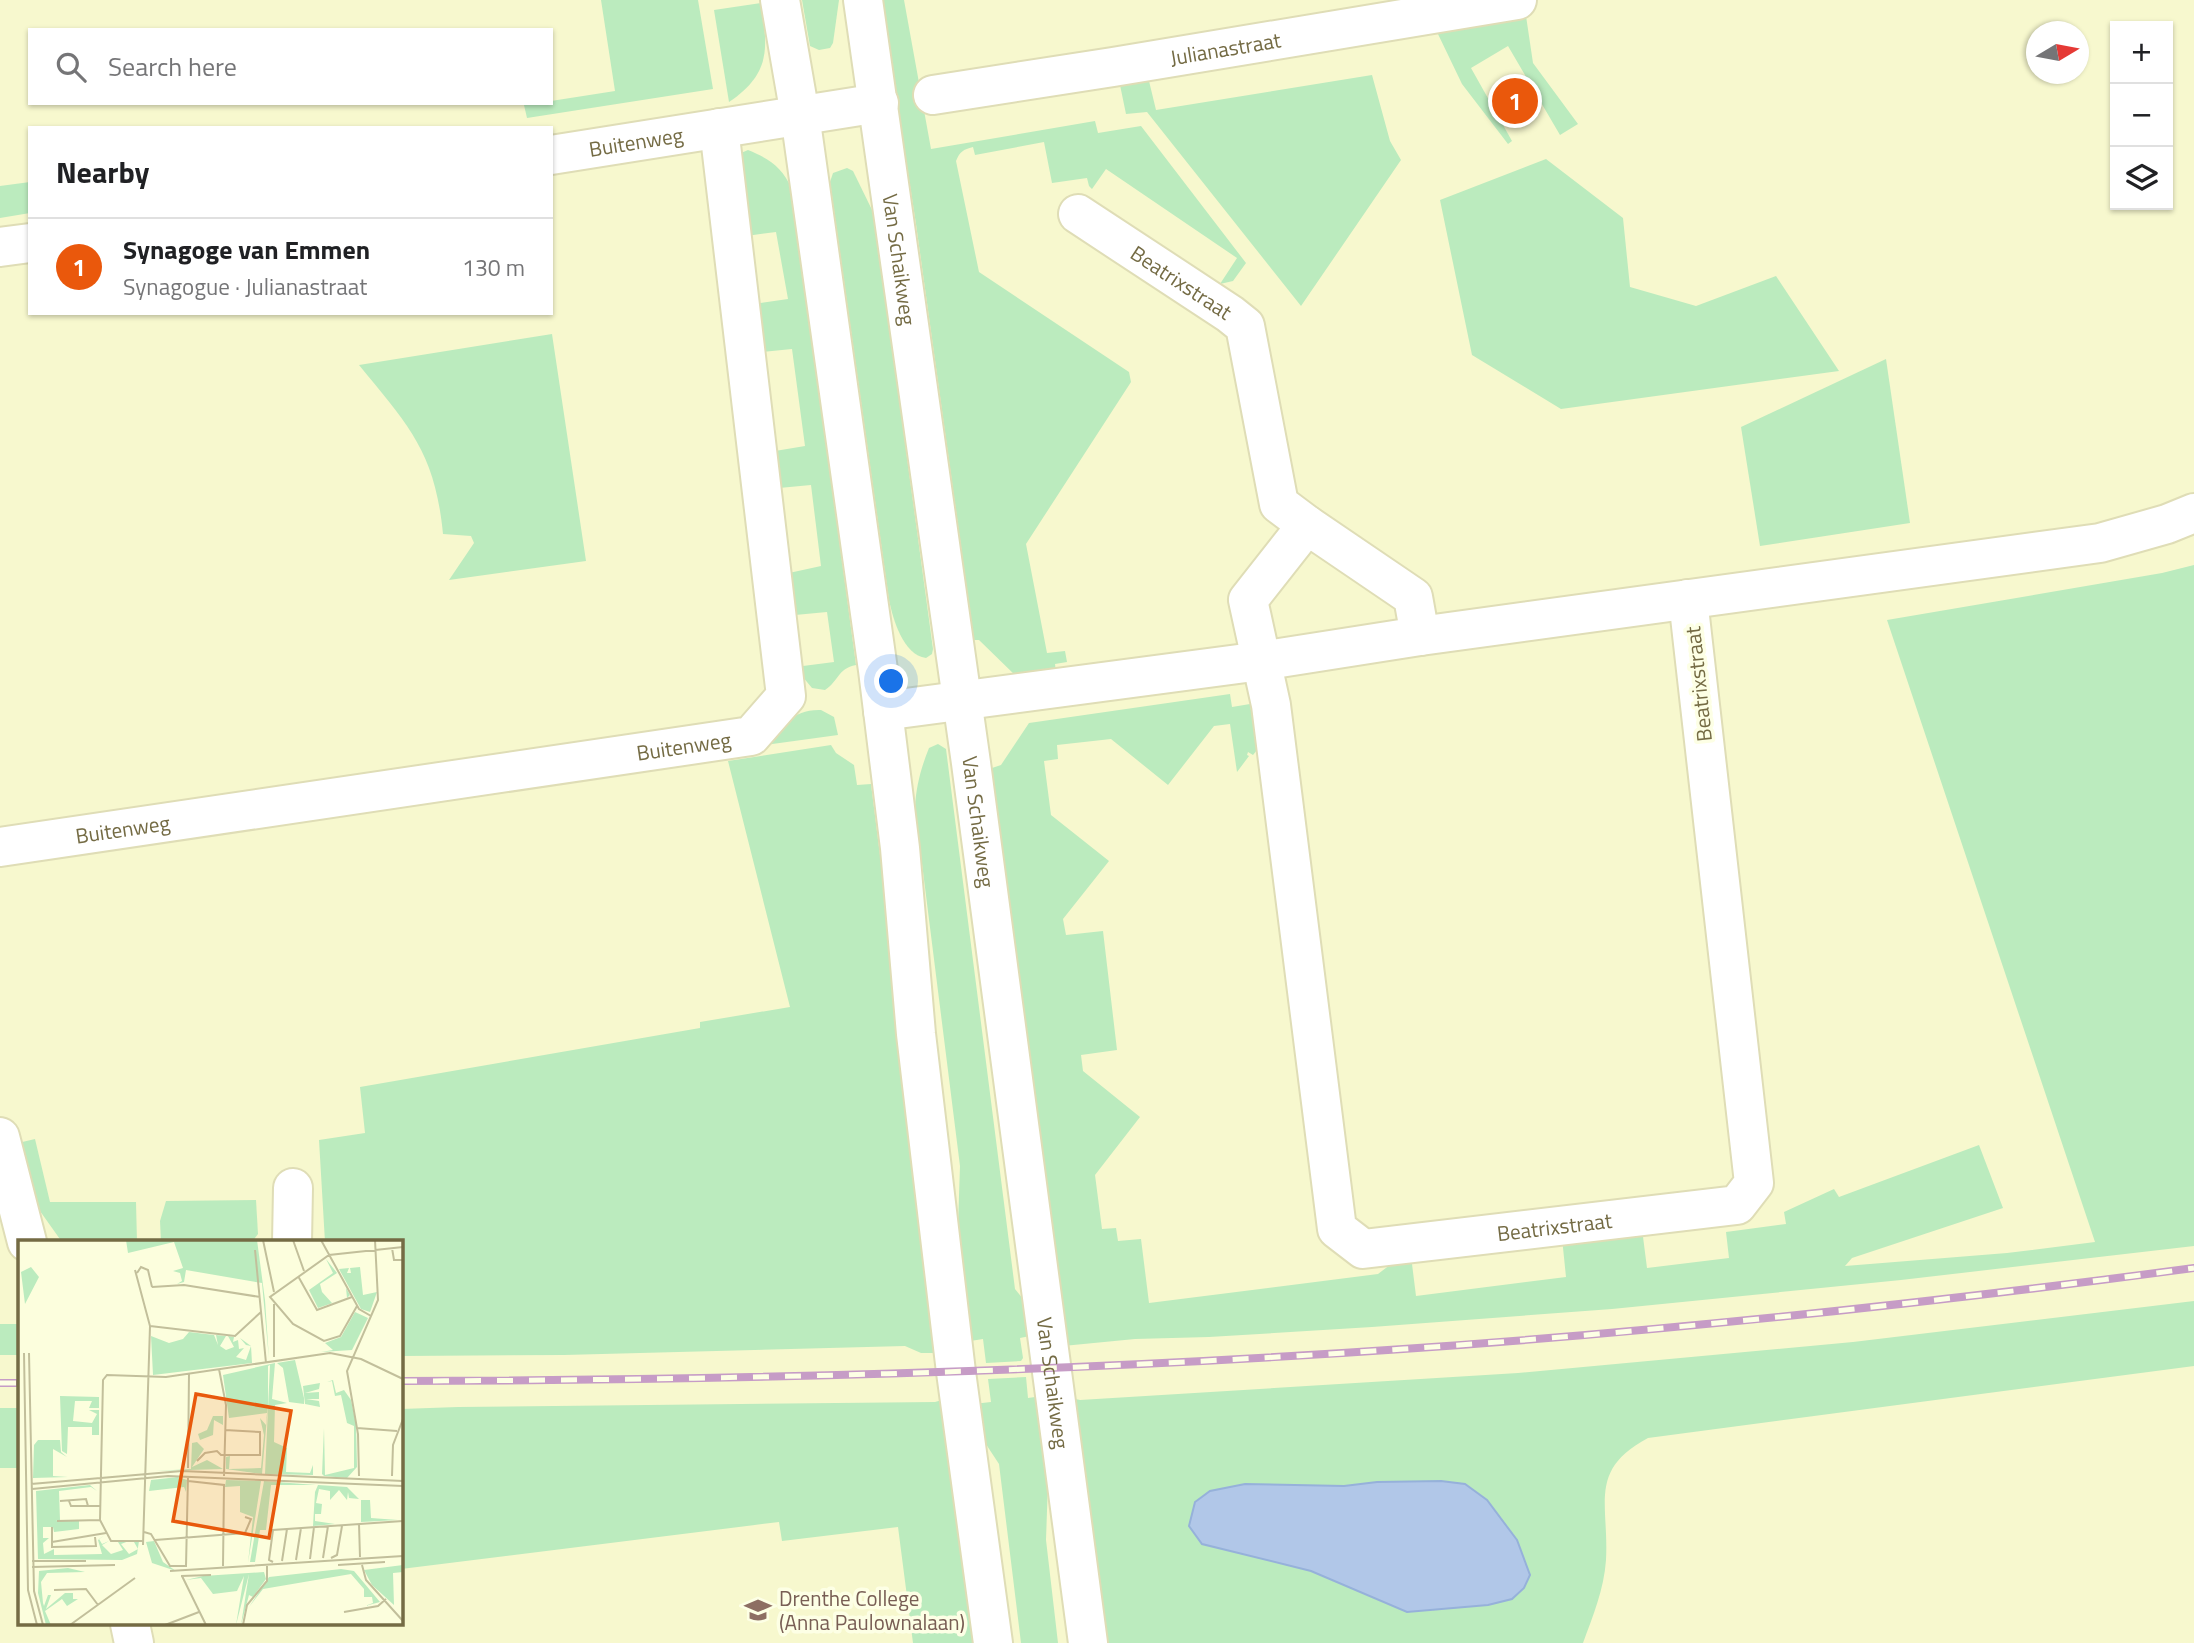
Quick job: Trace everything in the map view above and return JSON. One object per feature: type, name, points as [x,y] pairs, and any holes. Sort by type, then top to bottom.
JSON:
[{"type":"street","points":[[780,0],[800,116],[883,711],[900,848],[916,1034],[956,1372],[993,1643]]},
{"type":"street","name":"Van Schaikweg","points":[[863,0],[962,702],[1088,1643]]},
{"type":"street","name":"Julianastraat","points":[[933,95],[1113,68],[1517,0]]},
{"type":"street","name":"Buitenweg","points":[[553,155],[878,103]]},
{"type":"street","name":"Buitenweg","points":[[0,847],[751,736],[786,696],[719,128]]},
{"type":"street","name":"Beatrixstraat","points":[[1078,214],[1245,326],[1279,504],[1413,597],[1420,636]]},
{"type":"street","points":[[0,247],[28,243]]},
{"type":"street","name":"Beatrixstraat","points":[[883,711],[2100,543],[2167,524],[2194,513]]},
{"type":"street","name":"Beatrixstraat","points":[[1307,525],[1248,600],[1271,705],[1337,1229],[1363,1249],[1737,1205],[1754,1183],[1688,599]]},
{"type":"street","points":[[0,1137],[25,1240]]},
{"type":"street","points":[[292,1240],[293,1188]]},
{"type":"shaded area","points":[[0,0],[2194,0],[2194,1643],[0,1643]]},
{"type":"shaded area","points":[[601,0],[698,0],[713,89],[527,118],[524,105],[553,105],[553,101],[615,91]]},
{"type":"shaded area","points":[[802,0],[839,0],[830,48],[819,50],[810,46]]},
{"type":"shaded area","points":[[881,0],[904,0],[931,149],[1095,121],[1098,133],[1141,126],[1246,263],[1233,281],[1220,284],[1237,258],[1106,169],[1092,189],[1087,178],[1052,183],[1044,142],[975,155],[973,147],[962,151],[957,158],[979,272],[1129,372],[1131,382],[1026,544],[1047,653],[1065,651],[1067,662],[1055,664],[1056,672],[1018,678],[979,640],[974,640],[916,224]]},
{"type":"shaded area","points":[[761,3],[765,34],[763,59],[753,81],[729,102],[714,10]]},
{"type":"shaded area","points":[[1526,16],[1533,63],[1578,124],[1560,135],[1508,46],[1471,68],[1512,141],[1508,144],[1462,84],[1437,32]]},
{"type":"shaded area","points":[[1372,75],[1390,141],[1401,160],[1301,306],[1147,112],[1126,114],[1120,85],[1149,81],[1156,110]]},
{"type":"shaded area","points":[[748,150],[774,165],[792,189],[856,665],[845,669],[825,690],[812,688],[802,676],[803,666],[834,662],[827,612],[795,615],[789,573],[821,566],[811,485],[779,488],[775,451],[805,446],[792,349],[761,352],[753,304],[788,299],[776,232],[746,236],[741,153]]},
{"type":"shaded area","points":[[1546,159],[1623,218],[1630,287],[1696,306],[1776,276],[1839,371],[1561,409],[1472,355],[1440,200]]},
{"type":"shaded area","points":[[847,168],[853,171],[874,214],[933,649],[932,654],[926,658],[911,650],[905,643],[896,626],[889,600],[830,182],[833,173]]},
{"type":"shaded area","points":[[28,182],[28,213],[0,218],[0,186]]},
{"type":"shaded area","points":[[552,334],[586,561],[449,580],[474,543],[471,536],[443,534],[434,482],[417,442],[359,365]]},
{"type":"shaded area","points":[[1886,359],[1910,523],[1760,546],[1741,427]]},
{"type":"shaded area","points":[[2194,565],[2194,1246],[1901,1280],[1612,1309],[1372,1327],[1135,1339],[1063,1346],[989,769],[1001,765],[1029,723],[1230,694],[1232,707],[1250,704],[1257,750],[1253,755],[1248,752],[1249,756],[1237,772],[1230,724],[1214,726],[1168,785],[1111,739],[1057,745],[1058,759],[1044,761],[1051,815],[1109,861],[1063,919],[1066,935],[1103,931],[1117,1050],[1081,1055],[1083,1071],[1140,1117],[1095,1175],[1102,1229],[1116,1228],[1118,1241],[1141,1239],[1149,1303],[1378,1274],[1399,1258],[1411,1256],[1416,1296],[1566,1277],[1562,1238],[1642,1229],[1647,1268],[1729,1258],[1726,1232],[1786,1224],[1784,1212],[1834,1189],[1839,1197],[1979,1145],[2003,1208],[1852,1258],[1845,1266],[2007,1253],[2095,1242],[1887,620],[2162,573]]},
{"type":"shaded area","points":[[811,710],[821,710],[834,717],[838,735],[765,745],[783,725],[796,716]]},
{"type":"shaded area","points":[[938,744],[946,749],[1015,1289],[1032,1310],[1035,1335],[1020,1338],[1023,1358],[1021,1361],[986,1363],[983,1339],[964,1342],[956,1285],[960,1166],[915,808],[926,755],[929,748]]},
{"type":"shaded area","points":[[831,745],[836,753],[854,765],[857,785],[871,784],[943,1353],[921,1353],[905,1346],[564,1355],[402,1356],[402,1240],[325,1240],[319,1140],[365,1133],[360,1087],[700,1028],[700,1022],[790,1007],[728,761]]},
{"type":"shaded area","points":[[35,1139],[50,1202],[136,1202],[137,1240],[61,1240],[35,1204],[18,1143]]},
{"type":"shaded area","points":[[256,1200],[258,1234],[254,1240],[161,1240],[160,1221],[166,1201]]},
{"type":"shaded area","points":[[2194,1301],[2194,1366],[1648,1438],[1629,1450],[1609,1476],[1605,1505],[1605,1571],[1598,1602],[1583,1643],[1101,1643],[1071,1398],[1080,1400],[1518,1373],[1853,1342]],"holes":[[[1441,1481],[1465,1484],[1487,1500],[1517,1540],[1530,1575],[1407,1612],[1311,1571],[1202,1544],[1344,1486],[1377,1482]]]},
{"type":"shaded area","points":[[0,1324],[18,1324],[18,1355],[0,1355]]},
{"type":"shaded area","points":[[1026,1377],[1028,1398],[1042,1396],[1049,1453],[1046,1540],[1058,1643],[1021,1643],[999,1464],[976,1429],[973,1404],[991,1402],[988,1379]]},
{"type":"shaded area","points":[[949,1398],[980,1643],[913,1643],[898,1527],[782,1541],[779,1522],[402,1569],[402,1409],[935,1402]]},
{"type":"shaded area","points":[[0,1408],[18,1408],[18,1468],[0,1468]]},
{"type":"water","points":[[1441,1481],[1465,1484],[1487,1500],[1517,1540],[1530,1575],[1524,1588],[1512,1599],[1488,1605],[1407,1612],[1311,1571],[1202,1544],[1189,1526],[1195,1502],[1210,1491],[1245,1484],[1344,1486],[1377,1482]]},
{"type":"railway","points":[[402,1381],[902,1373],[1278,1357],[1700,1325],[1997,1293],[2194,1268]]},
{"type":"railway","points":[[0,1383],[18,1383]]},
{"type":"place","name":"Synagoge van Emmen","points":[[1515,101]]},
{"type":"place","name":"Drenthe College (Anna Paulownalaan)","points":[[758,1610]]}]
